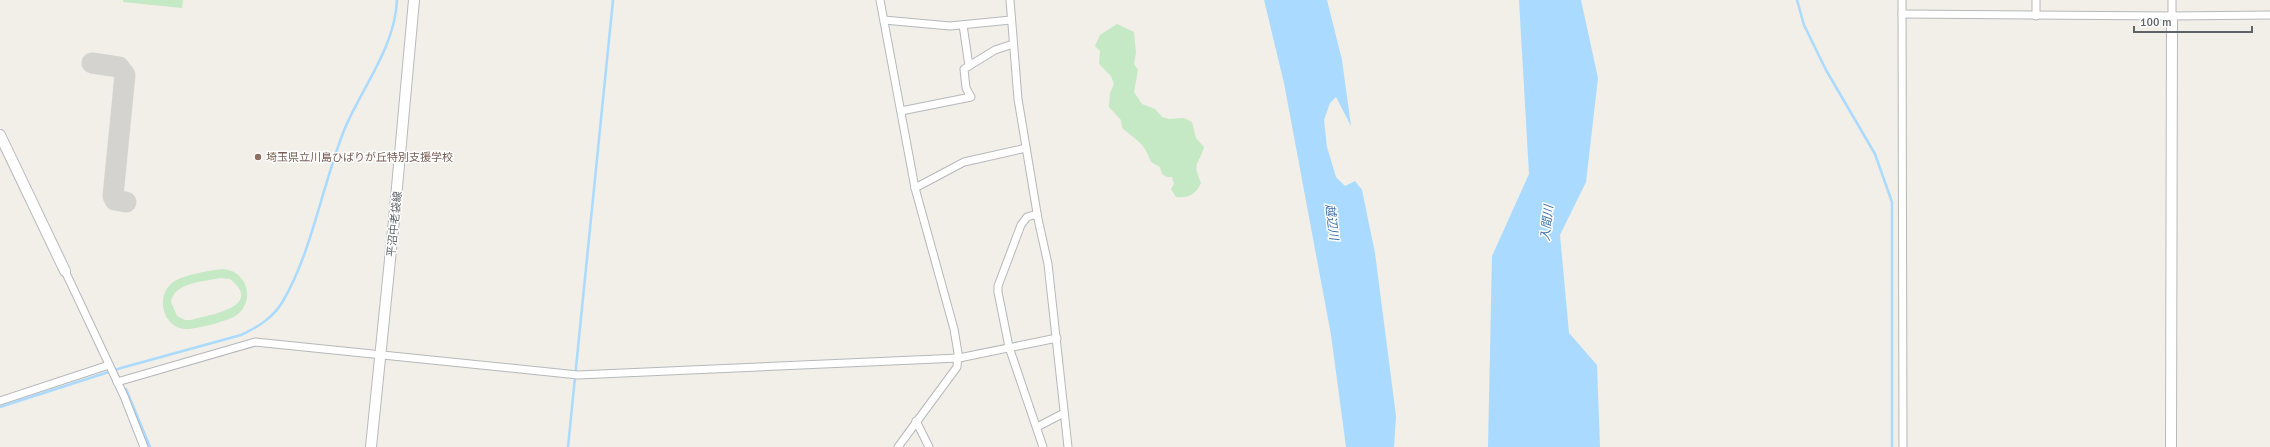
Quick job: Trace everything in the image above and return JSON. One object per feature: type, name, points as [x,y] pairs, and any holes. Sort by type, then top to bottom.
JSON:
[{"type":"street","name":"平沼中老袋線","points":[[371,447],[411,46],[414,0]]},
{"type":"street","points":[[880,0],[915,188],[954,329],[959,358],[957,367],[898,447]]},
{"type":"street","points":[[1010,0],[1018,99],[1037,214],[1048,264],[1068,447]]},
{"type":"street","points":[[1902,0],[1903,447]]},
{"type":"street","points":[[2036,0],[2036,16]]},
{"type":"street","points":[[2171,447],[2172,0]]},
{"type":"street","points":[[1902,14],[2036,16],[2270,15]]},
{"type":"street","points":[[884,20],[950,26],[1011,20]]},
{"type":"street","points":[[963,25],[969,66]]},
{"type":"street","points":[[901,111],[971,97],[966,88],[964,69],[995,50],[1013,44]]},
{"type":"street","points":[[0,135],[117,382],[144,447]]},
{"type":"street","points":[[915,188],[964,162],[1026,148]]},
{"type":"street","points":[[1037,214],[1027,217],[1021,225],[998,286],[1009,347],[1043,447]]},
{"type":"street","points":[[117,382],[255,342],[578,375],[959,358],[1057,338]]},
{"type":"street","points":[[0,401],[109,365]]},
{"type":"street","points":[[1037,427],[1064,413]]},
{"type":"street","points":[[916,421],[929,447]]},
{"type":"green space","points":[[123,0],[183,0],[182,8],[123,2]]},
{"type":"green space","points":[[1117,24],[1134,32],[1136,53],[1134,64],[1138,70],[1134,92],[1142,104],[1155,109],[1162,117],[1169,119],[1184,118],[1192,122],[1196,138],[1204,147],[1196,167],[1201,183],[1191,195],[1176,197],[1171,189],[1174,184],[1172,177],[1167,177],[1162,174],[1160,167],[1151,162],[1143,146],[1122,128],[1121,120],[1109,107],[1110,93],[1114,84],[1111,76],[1099,64],[1100,51],[1095,46],[1100,35]]},
{"type":"green space","points":[[224,269],[232,271],[238,275],[246,287],[246,301],[238,314],[221,322],[191,329],[178,327],[167,318],[164,311],[164,296],[172,283],[176,280],[197,273]],"holes":[[[220,278],[230,279],[239,289],[241,297],[238,303],[220,312],[191,320],[185,320],[177,316],[171,302],[173,295],[178,290],[198,282]]]},
{"type":"water","name":"越辺川","points":[[1264,0],[1327,0],[1342,60],[1351,126],[1336,97],[1330,103],[1324,120],[1327,147],[1336,177],[1345,186],[1355,181],[1362,190],[1375,253],[1396,416],[1394,447],[1346,447],[1331,335],[1284,83]]},
{"type":"water","name":"入間川","points":[[1519,0],[1581,0],[1598,78],[1586,182],[1560,235],[1569,333],[1597,365],[1600,447],[1488,447],[1492,256],[1529,174]]},
{"type":"waterway","points":[[0,407],[121,368],[241,335],[259,325],[275,312],[283,301],[302,261],[345,128],[377,66],[391,34],[397,0]]},
{"type":"waterway","points":[[568,447],[613,0]]},
{"type":"waterway","points":[[1797,0],[1804,25],[1826,70],[1875,154],[1892,202],[1892,447]]},
{"type":"waterway","points":[[126,389],[150,447]]},
{"type":"taxiway","points":[[92,63],[119,67],[125,75],[113,196],[115,200],[126,202]]},
{"type":"place","name":"埼玉県立川島ひばりが丘特別支援学校","points":[[258,157]]}]
